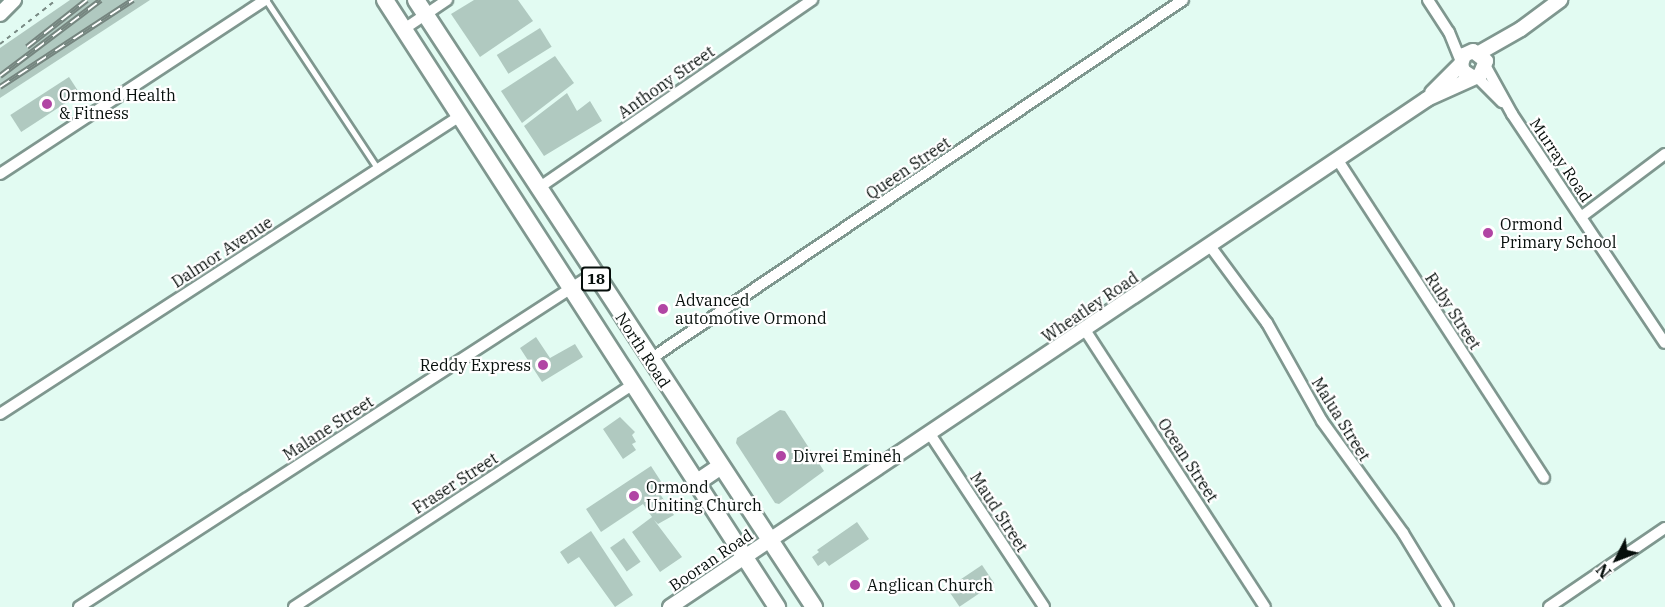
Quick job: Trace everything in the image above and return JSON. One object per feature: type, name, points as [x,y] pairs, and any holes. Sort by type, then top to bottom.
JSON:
[{"type":"highway","name":"North Road","points":[[385,0],[777,607]]},
{"type":"highway","name":"North Road","points":[[416,0],[649,360],[814,607]]},
{"type":"highway","points":[[696,483],[721,466]]},
{"type":"street","points":[[0,7],[14,0]]},
{"type":"street","points":[[0,14],[14,0]]},
{"type":"street","points":[[0,174],[266,0]]},
{"type":"street","points":[[404,29],[447,0]]},
{"type":"street","name":"Anthony Street","points":[[537,189],[812,0]]},
{"type":"street","name":"Queen Street","points":[[649,360],[1184,0]]},
{"type":"street","name":"Murray Road","points":[[1428,0],[1449,32],[1512,114],[1665,343]]},
{"type":"street","name":"Wheatley Road","points":[[770,540],[1427,99],[1560,0]]},
{"type":"street","name":"Dalmor Avenue","points":[[0,414],[460,116]]},
{"type":"street","points":[[1581,217],[1665,154]]},
{"type":"street","name":"Ruby Street","points":[[1337,159],[1544,478]]},
{"type":"street","name":"Malua Street","points":[[1209,246],[1267,323],[1322,421],[1393,518],[1448,607]]},
{"type":"street","name":"Malane Street","points":[[79,607],[593,274]]},
{"type":"street","name":"Ocean Street","points":[[1085,330],[1265,607]]},
{"type":"street","name":"Fraser Street","points":[[294,607],[633,384]]},
{"type":"street","name":"Maud Street","points":[[930,434],[1044,607]]},
{"type":"street","points":[[1549,607],[1665,528]]},
{"type":"street","name":"Booran Road","points":[[670,607],[770,540]]},
{"type":"lane","points":[[266,0],[378,169]]},
{"type":"path","points":[[0,44],[56,0]]},
{"type":"building","points":[[70,0],[150,0],[0,98],[0,48]]},
{"type":"building","points":[[474,0],[518,0],[533,21],[480,57],[451,14]]},
{"type":"building","points":[[540,28],[552,47],[508,74],[497,55]]},
{"type":"building","points":[[555,56],[574,83],[522,123],[501,91]]},
{"type":"building","points":[[69,77],[80,94],[21,132],[10,115]]},
{"type":"building","points":[[567,93],[577,111],[590,101],[602,121],[544,156],[524,126]]},
{"type":"building","name":"Reddy Express","points":[[536,337],[550,358],[575,344],[583,357],[542,382],[520,348]]},
{"type":"building","name":"Divrei Emineh","points":[[780,410],[785,411],[824,471],[779,504],[775,503],[736,443],[737,438]]},
{"type":"building","points":[[620,417],[635,432],[632,435],[636,442],[632,444],[636,450],[623,459],[603,429]]},
{"type":"building","name":"Ormond Uniting Church","points":[[651,466],[662,483],[656,488],[674,515],[658,524],[654,520],[682,557],[660,572],[632,532],[652,517],[643,504],[601,532],[586,509]]},
{"type":"building","points":[[857,522],[869,539],[829,566],[825,561],[818,566],[812,557],[819,552],[817,550]]},
{"type":"building","points":[[591,531],[633,595],[615,607],[579,557],[568,564],[560,552]]},
{"type":"building","points":[[624,538],[641,562],[627,572],[610,548]]},
{"type":"building","points":[[982,565],[994,583],[959,607],[947,588]]},
{"type":"railway","points":[[27,47],[87,0]]},
{"type":"railway","points":[[0,76],[101,0]]},
{"type":"railway","points":[[0,87],[133,0]]},
{"type":"place","name":"Ormond Health & Fitness","points":[[47,104]]},
{"type":"place","name":"Ormond Primary School","points":[[1488,233]]},
{"type":"place","name":"Advanced automotive Ormond","points":[[663,309]]},
{"type":"place","name":"Reddy Express","points":[[543,365]]},
{"type":"place","name":"Divrei Emineh","points":[[781,456]]},
{"type":"place","name":"Ormond Uniting Church","points":[[634,496]]},
{"type":"place","name":"Anglican Church","points":[[855,585]]}]
